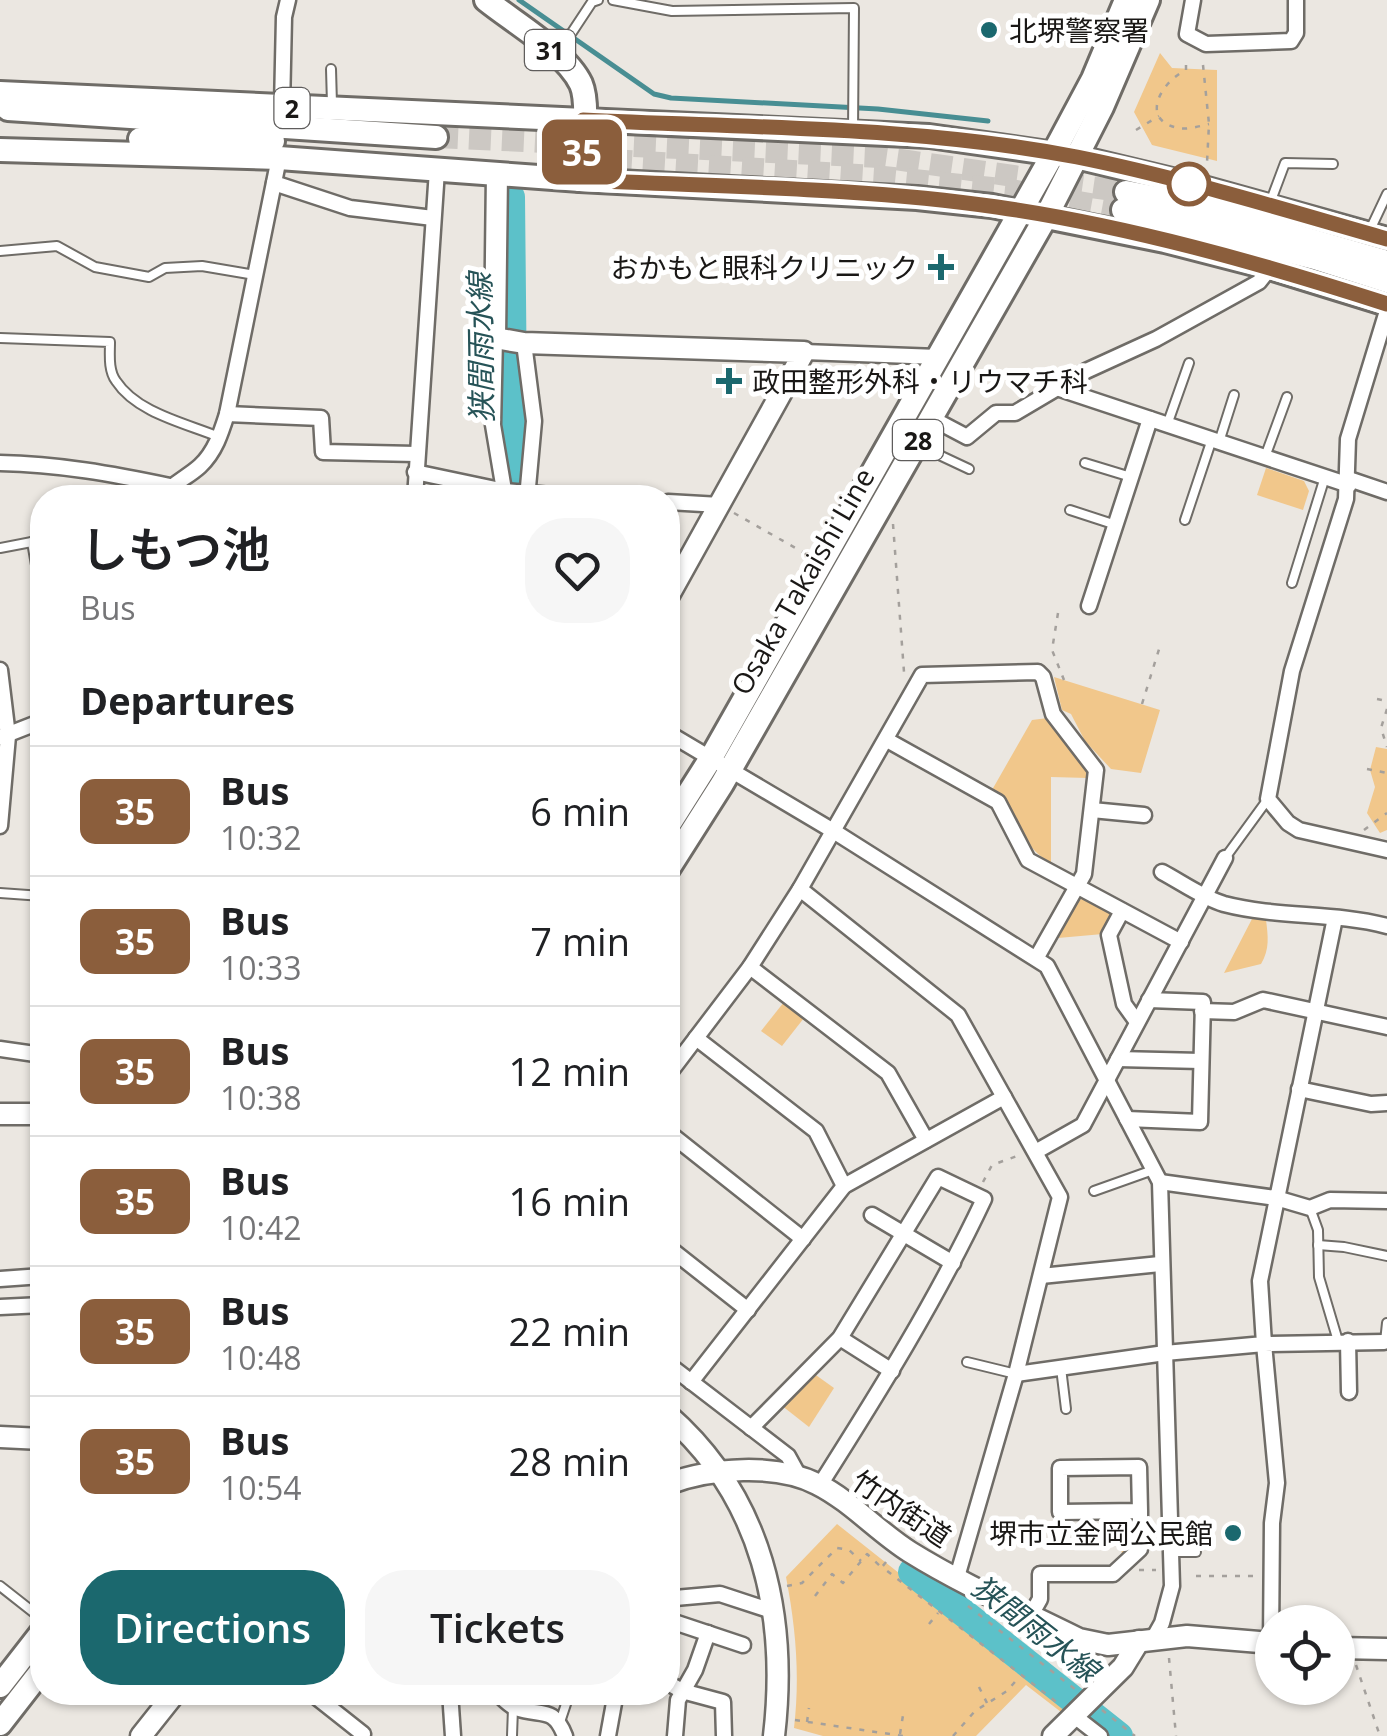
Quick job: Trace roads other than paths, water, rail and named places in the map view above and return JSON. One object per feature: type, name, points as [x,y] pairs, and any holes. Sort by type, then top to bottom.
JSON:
[{"type":"main road","name":"Osaka Takaishi Line","points":[[680,812],[721,763],[916,444],[1047,215],[1093,79],[1126,0]]},
{"type":"main road","name":"Osaka Takaishi Line","points":[[680,846],[1019,210],[1065,156],[1148,0]]},
{"type":"main road","name":"31","points":[[491,1],[556,56],[581,85],[580,180]]},
{"type":"main road","name":"2","points":[[0,94],[928,136],[1065,156],[1378,237]]},
{"type":"main road","name":"2","points":[[0,109],[436,153],[497,173],[917,198],[1019,210],[1270,268],[1387,308]]},
{"type":"main road","name":"2","points":[[0,134],[284,141],[436,153]]},
{"type":"main road","name":"2","points":[[0,150],[279,158],[436,153]]},
{"type":"main road","points":[[1387,262],[1182,203],[1124,201],[1387,281]]},
{"type":"main road","points":[[0,1686],[30,1647]]},
{"type":"main road","points":[[0,1724],[30,1685]]},
{"type":"street","points":[[282,108],[284,17],[288,0]]},
{"type":"street","points":[[1193,0],[1188,34],[1195,40],[1206,44],[1281,44],[1291,41],[1296,33],[1296,0]]},
{"type":"street","points":[[415,485],[436,153]]},
{"type":"street","points":[[175,485],[210,457],[220,437],[279,158]]},
{"type":"street","points":[[497,173],[511,341],[534,421],[517,485]]},
{"type":"street","points":[[274,183],[350,208],[433,218]]},
{"type":"street","points":[[931,418],[967,438],[996,414],[1015,413],[1086,370],[1156,339],[1259,282],[1270,268]]},
{"type":"street","points":[[1387,308],[1348,439],[1349,482],[1292,672],[1268,799],[1288,823],[1300,830],[1387,850]]},
{"type":"street","points":[[511,341],[938,358]]},
{"type":"street","points":[[511,341],[493,425],[512,485]]},
{"type":"street","points":[[680,575],[804,352]]},
{"type":"street","points":[[1056,388],[1325,477],[1387,492]]},
{"type":"street","points":[[227,414],[321,418],[323,452],[416,454]]},
{"type":"street","points":[[1089,606],[1150,419]]},
{"type":"street","points":[[0,463],[102,472],[143,485]]},
{"type":"street","points":[[415,472],[474,485]]},
{"type":"street","points":[[680,503],[720,505]]},
{"type":"street","points":[[0,670],[4,737],[0,826]]},
{"type":"street","points":[[680,1059],[750,967],[800,890],[922,675],[1038,672],[1043,677],[1053,714],[1096,770],[1084,874],[1038,957]]},
{"type":"street","points":[[4,737],[30,725]]},
{"type":"street","points":[[680,740],[1038,957],[1047,966],[1157,1176],[1172,1552],[1168,1604],[1153,1639],[1078,1707],[1053,1736]]},
{"type":"street","points":[[887,740],[998,802],[1028,860],[1180,942]]},
{"type":"street","points":[[1092,810],[1144,815]]},
{"type":"street","points":[[1037,1151],[1083,1125],[1225,858]]},
{"type":"street","points":[[1162,872],[1220,903],[1288,916],[1387,926]]},
{"type":"street","points":[[800,890],[958,1014],[1060,1197],[1016,1374],[957,1577]]},
{"type":"street","points":[[1122,911],[1109,935],[1124,1004],[1137,1022]]},
{"type":"street","points":[[1272,1605],[1272,1522],[1277,1483],[1260,1281],[1335,918]]},
{"type":"street","points":[[750,967],[888,1073],[926,1140]]},
{"type":"street","points":[[1127,1118],[1200,1122],[1202,1002],[1149,1000]]},
{"type":"street","points":[[1202,1010],[1234,1012],[1263,1000],[1387,1027]]},
{"type":"street","points":[[696,1038],[816,1131],[844,1186]]},
{"type":"street","points":[[0,1049],[30,1053]]},
{"type":"street","points":[[1118,1058],[1201,1060]]},
{"type":"street","points":[[1298,1089],[1371,1104],[1387,1103]]},
{"type":"street","points":[[691,1382],[844,1186],[1004,1097]]},
{"type":"street","points":[[0,1114],[30,1114]]},
{"type":"street","points":[[680,1142],[803,1239]]},
{"type":"street","points":[[1157,1176],[1310,1208],[1330,1200],[1387,1202]]},
{"type":"street","points":[[751,1428],[840,1338],[938,1177],[984,1199],[954,1264],[820,1485]]},
{"type":"street","points":[[872,1215],[954,1264]]},
{"type":"street","points":[[680,1256],[748,1310]]},
{"type":"street","points":[[1041,1276],[1160,1264]]},
{"type":"street","points":[[0,1279],[30,1277]]},
{"type":"street","points":[[0,1307],[30,1306]]},
{"type":"street","points":[[840,1338],[892,1371]]},
{"type":"street","points":[[1343,1341],[1349,1392]]},
{"type":"street","points":[[1016,1374],[1264,1344],[1385,1342]]},
{"type":"street","points":[[680,1373],[788,1456],[799,1476]]},
{"type":"street","points":[[680,1428],[720,1473],[756,1547],[774,1612],[779,1664],[774,1736]]},
{"type":"street","points":[[0,1437],[30,1436]]},
{"type":"street","points":[[1031,1615],[1040,1599],[1040,1574],[1113,1574],[1140,1549],[1140,1511],[1139,1467],[1060,1468],[1060,1512],[1140,1511]]},
{"type":"street","name":"竹内街道","points":[[680,1481],[720,1473],[773,1472],[799,1476],[820,1485],[909,1552],[1079,1640],[1108,1645],[1196,1630],[1255,1640]]},
{"type":"street","points":[[680,1598],[720,1594],[774,1612]]},
{"type":"street","points":[[680,1624],[743,1645]]},
{"type":"street","points":[[680,1696],[696,1670],[708,1633]]},
{"type":"street","points":[[1355,1648],[1387,1649]]},
{"type":"street","points":[[682,1691],[724,1702],[724,1736]]},
{"type":"street","points":[[141,1736],[166,1705]]},
{"type":"street","points":[[326,1705],[362,1736]]},
{"type":"street","points":[[451,1705],[453,1736]]},
{"type":"street","points":[[509,1705],[548,1713],[563,1729]]},
{"type":"street","points":[[608,1736],[614,1705]]},
{"type":"street","points":[[675,1736],[678,1705]]},
{"type":"street","points":[[1078,1707],[1100,1736]]},
{"type":"lane","points":[[556,56],[592,2],[598,0]]},
{"type":"lane","points":[[613,0],[672,11],[854,8],[853,133]]},
{"type":"lane","points":[[331,68],[332,110]]},
{"type":"lane","points":[[1269,207],[1286,163],[1333,164]]},
{"type":"lane","points":[[1378,237],[1387,194]]},
{"type":"lane","points":[[0,251],[57,246],[95,267],[149,277],[165,268],[202,266],[255,275]]},
{"type":"lane","points":[[0,338],[110,342],[115,380],[141,406],[220,437]]},
{"type":"lane","points":[[1167,424],[1188,363]]},
{"type":"lane","points":[[1186,520],[1234,395]]},
{"type":"lane","points":[[1265,457],[1287,396]]},
{"type":"lane","points":[[916,444],[969,469]]},
{"type":"lane","points":[[1085,463],[1131,477]]},
{"type":"lane","points":[[1292,583],[1325,477]]},
{"type":"lane","points":[[1070,510],[1116,524]]},
{"type":"lane","points":[[0,548],[30,542]]},
{"type":"lane","points":[[1225,858],[1268,799]]},
{"type":"lane","points":[[0,894],[30,895]]},
{"type":"lane","points":[[1094,1191],[1157,1176]]},
{"type":"lane","points":[[1310,1208],[1318,1230],[1319,1277],[1343,1341]]},
{"type":"lane","points":[[1318,1245],[1344,1246],[1387,1256]]},
{"type":"lane","points":[[1385,1342],[1387,1323]]},
{"type":"lane","points":[[968,1362],[1016,1374]]},
{"type":"lane","points":[[1061,1368],[1066,1409]]},
{"type":"lane","points":[[1172,1552],[1196,1552]]},
{"type":"lane","points":[[0,1586],[30,1609]]},
{"type":"lane","points":[[512,1708],[512,1736]]},
{"type":"waterway","points":[[519,0],[654,94],[878,109],[988,121]]},
{"type":"waterway","name":"狭間雨水線","points":[[511,197],[514,485]]},
{"type":"waterway","name":"狭間雨水線","points":[[912,1572],[1119,1736]]},
{"type":"tunnel","points":[[436,137],[880,157],[1126,192]]},
{"type":"tunnel","points":[[610,160],[874,176],[1011,190],[1123,210]]},
{"type":"place","name":"北堺警察署","points":[[989,30]]},
{"type":"place","name":"おかもと眼科クリニック","points":[[941,267]]},
{"type":"place","name":"政田整形外科・リウマチ科","points":[[729,381]]},
{"type":"place","name":"堺市立金岡公民館","points":[[1233,1533]]}]
